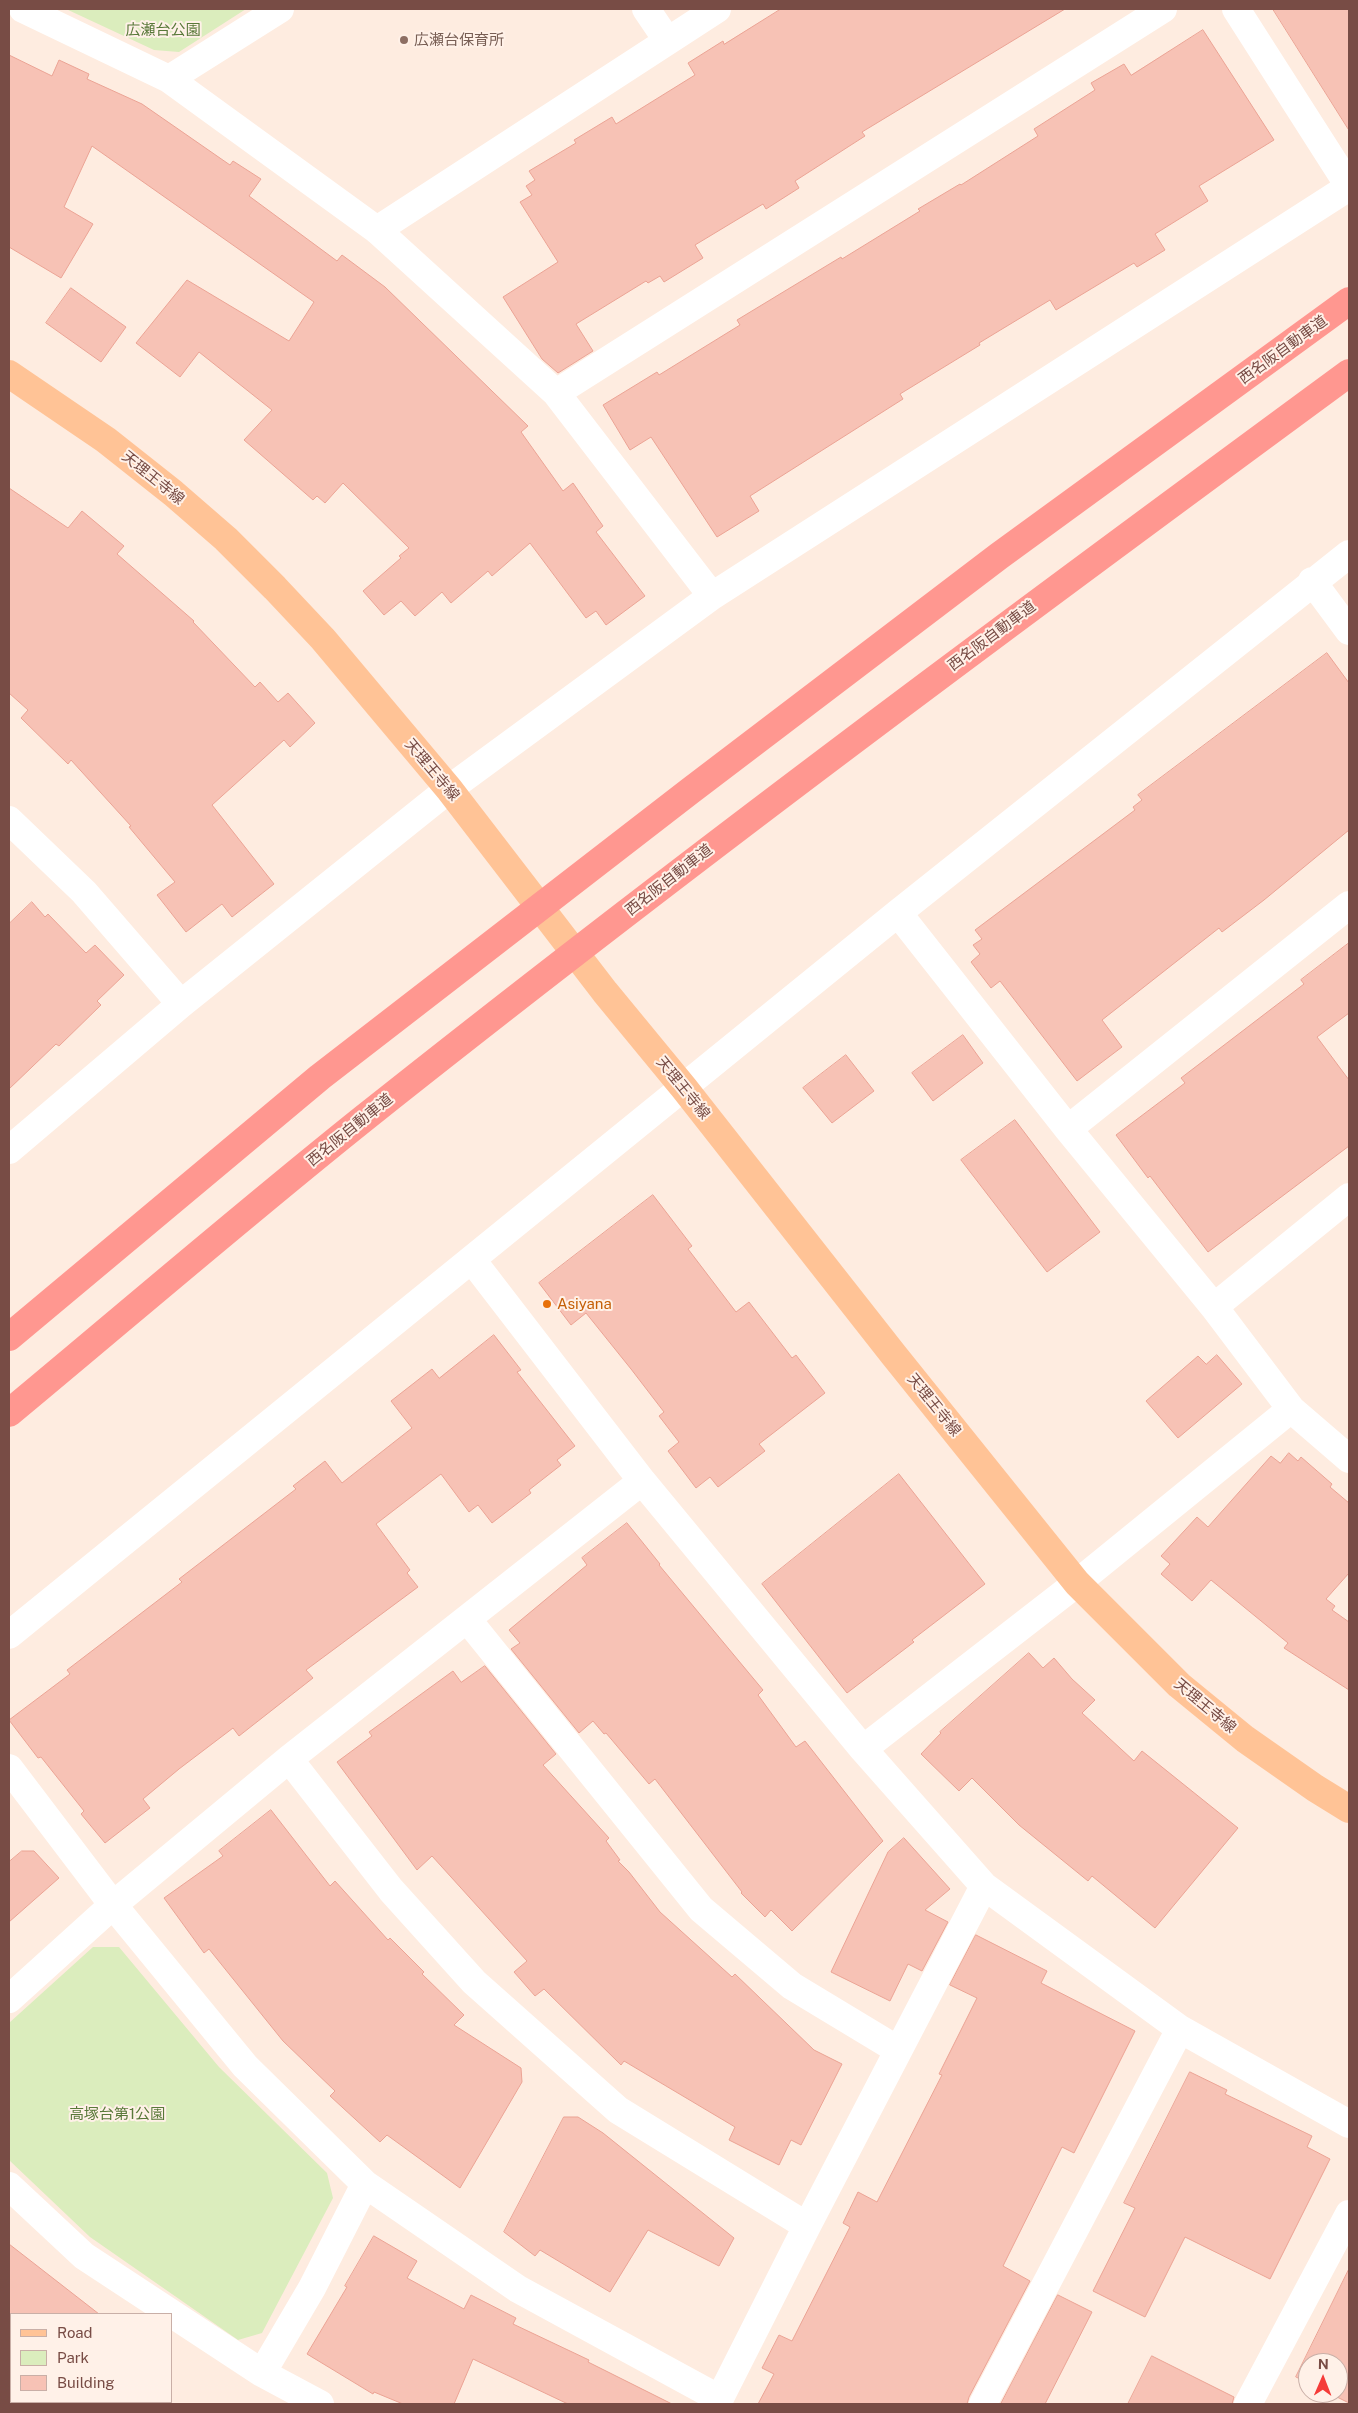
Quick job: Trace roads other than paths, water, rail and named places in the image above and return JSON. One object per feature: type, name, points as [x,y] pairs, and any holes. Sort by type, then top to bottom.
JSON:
[{"type":"highway","name":"西名阪自動車道","points":[[9,1337],[320,1077],[999,556],[1349,301]]},
{"type":"highway","name":"西名阪自動車道","points":[[9,1414],[360,1122],[726,835],[1039,601],[1349,373]]},
{"type":"main road","name":"天理王寺線","points":[[9,374],[106,440],[173,493],[226,539],[323,640],[449,789],[605,992],[684,1088],[893,1354],[1077,1583],[1179,1685],[1245,1739],[1315,1788],[1349,1809]]},
{"type":"street","points":[[23,9],[169,79],[378,230],[556,393],[712,596]]},
{"type":"street","points":[[169,79],[280,9]]},
{"type":"street","points":[[646,9],[667,40]]},
{"type":"street","points":[[378,230],[717,9]]},
{"type":"street","points":[[556,393],[1163,9]]},
{"type":"street","points":[[9,1150],[181,1004],[449,789],[712,596],[1349,187],[1236,9]]},
{"type":"street","points":[[9,1635],[898,914],[1312,581],[1349,554]]},
{"type":"street","points":[[1312,581],[1349,631]]},
{"type":"street","points":[[9,820],[84,892],[181,1004]]},
{"type":"street","points":[[1068,1129],[1349,905]]},
{"type":"street","points":[[898,914],[1068,1129],[1214,1307],[1291,1409],[1349,1459]]},
{"type":"street","points":[[1214,1307],[1349,1197]]},
{"type":"street","points":[[472,1260],[642,1481],[864,1749],[984,1886],[1180,2029],[1349,2124]]},
{"type":"street","points":[[864,1749],[1077,1583],[1291,1409]]},
{"type":"street","points":[[9,1999],[113,1905],[289,1759],[642,1481]]},
{"type":"street","points":[[467,1619],[701,1909],[792,1986],[898,2050]]},
{"type":"street","points":[[289,1759],[391,1890],[474,1982],[618,2110],[807,2226]]},
{"type":"street","points":[[9,1768],[113,1905],[246,2066],[365,2184],[518,2289],[719,2402],[807,2226],[984,1886]]},
{"type":"street","points":[[982,2404],[1180,2029]]},
{"type":"street","points":[[262,2373],[312,2288],[365,2184]]},
{"type":"street","points":[[9,2186],[84,2256],[171,2313]]},
{"type":"street","points":[[1248,2404],[1349,2214]]},
{"type":"street","points":[[172,2314],[262,2373],[320,2404]]},
{"type":"place","name":"広瀬台保育所","points":[[404,40]]},
{"type":"place","name":"Asiyana","points":[[547,1304]]},
{"type":"park label","name":"広瀬台公園","points":[[163,30]]},
{"type":"park label","name":"高塚台第1公園","points":[[117,2114]]}]
